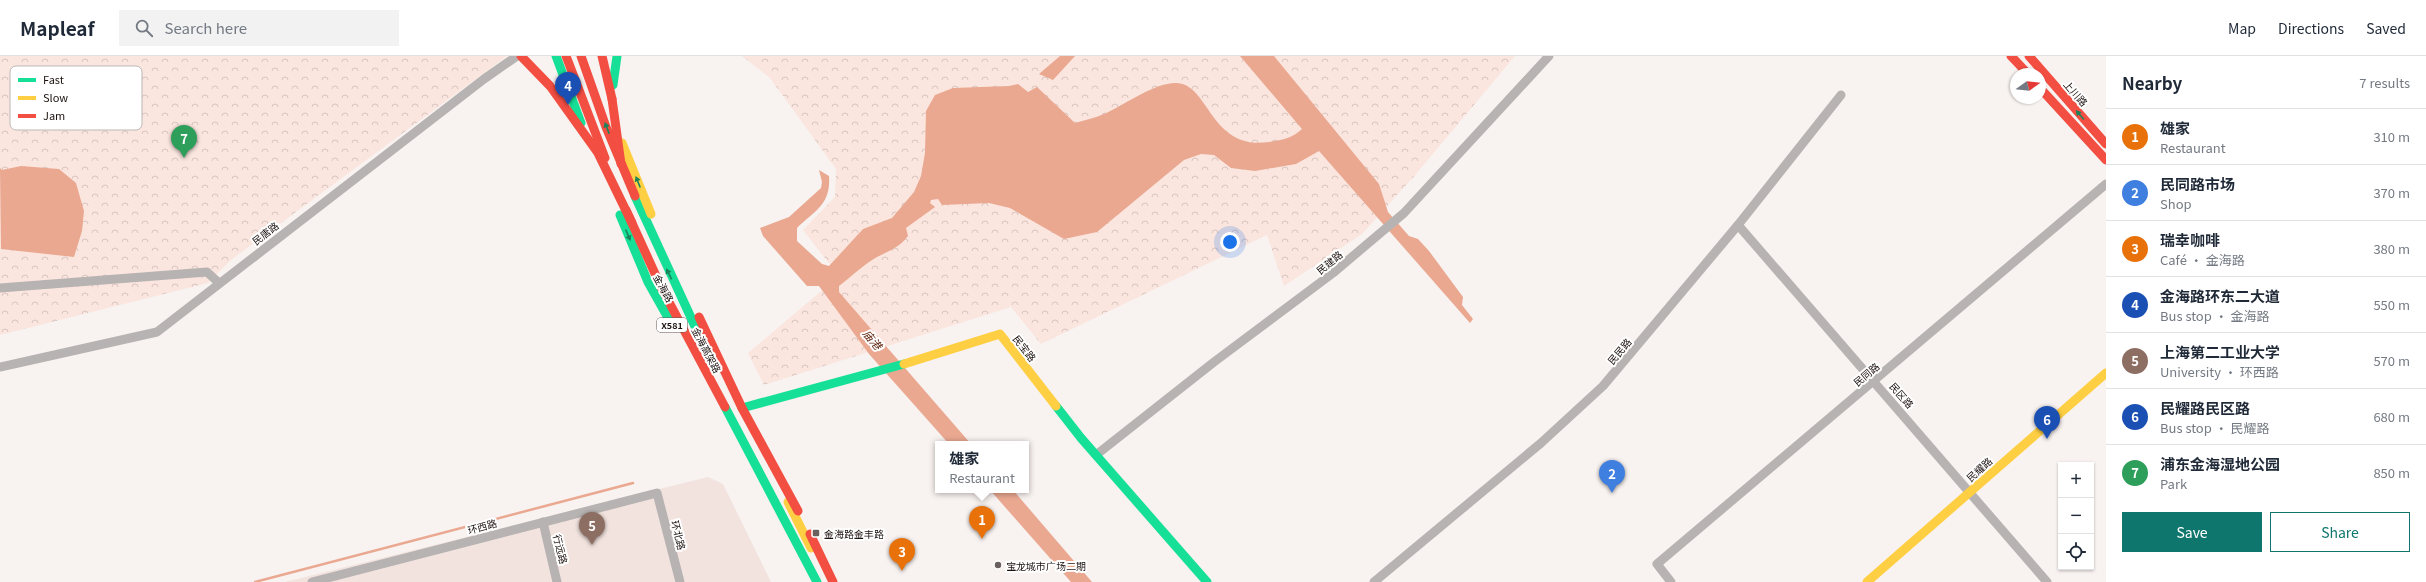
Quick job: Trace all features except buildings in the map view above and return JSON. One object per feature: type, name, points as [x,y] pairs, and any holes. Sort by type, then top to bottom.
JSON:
[{"type":"main road","points":[[521,56],[550,86],[598,153],[632,223]]},
{"type":"main road","name":"金海路","points":[[556,56],[573,103],[648,282],[756,471],[812,582]]},
{"type":"main road","name":"金海高架路","points":[[566,56],[632,223],[662,289],[817,582]]},
{"type":"main road","name":"金海高架路","points":[[581,56],[621,164],[660,256],[703,343],[801,525],[828,582]]},
{"type":"main road","name":"金海路","points":[[588,56],[652,216],[742,408],[812,537],[833,582]]},
{"type":"main road","points":[[602,56],[612,99],[621,164]]},
{"type":"main road","points":[[612,99],[617,56]]},
{"type":"main road","points":[[2011,56],[2022,68]]},
{"type":"main road","name":"上川路","points":[[2029,56],[2106,144]]},
{"type":"main road","points":[[2046,95],[2106,160]]},
{"type":"main road","name":"民宝路","points":[[742,408],[907,362],[1000,334],[1096,455],[1207,582]]},
{"type":"main road","name":"民耀路","points":[[1867,582],[2106,373]]},
{"type":"street","name":"民唐路","points":[[0,368],[157,332],[218,283],[484,78],[517,56]]},
{"type":"street","name":"民建路","points":[[1096,455],[1214,362],[1333,273],[1404,213],[1549,56]]},
{"type":"street","name":"民民路","points":[[1374,582],[1541,443],[1603,386],[1738,225],[1841,95]]},
{"type":"street","name":"民同路","points":[[1671,582],[1657,564],[2106,184]]},
{"type":"street","name":"民区路","points":[[1738,225],[1875,381],[2047,582]]},
{"type":"street","points":[[0,288],[207,272],[218,283]]},
{"type":"street","name":"环西路","points":[[312,582],[658,493]]},
{"type":"street","name":"环北路","points":[[658,493],[680,582]]},
{"type":"street","name":"行远路","points":[[542,522],[557,582]]},
{"type":"shaded area","points":[[708,477],[723,484],[771,582],[285,582]]},
{"type":"green space","points":[[0,56],[507,56],[231,260],[208,283],[0,335]]},
{"type":"green space","points":[[742,56],[1515,56],[1416,174],[1362,234],[1284,286],[1267,235],[1041,344],[1011,307],[764,385],[748,353],[839,276],[803,230],[835,197],[836,169],[770,78]]},
{"type":"water","points":[[1060,56],[1075,56],[1053,80],[1039,74]]},
{"type":"water","name":"庙港","points":[[1240,56],[1274,56],[1379,184],[1388,212],[1409,236],[1418,239],[1429,251],[1463,297],[1462,305],[1473,319],[1470,323],[1319,151],[1296,164],[1255,171],[1231,168],[1214,155],[1201,154],[1184,160],[1097,232],[1064,239],[1010,208],[989,203],[942,205],[938,199],[931,200],[930,203],[935,207],[906,228],[908,236],[905,240],[862,267],[839,286],[839,292],[968,441],[946,441],[869,354],[819,286],[807,286],[763,236],[760,228],[789,217],[821,188],[822,182],[819,170],[829,176],[828,193],[821,206],[797,228],[797,241],[822,264],[829,266],[863,229],[892,218],[914,192],[921,176],[925,153],[926,111],[935,95],[953,88],[1009,86],[1018,84],[1028,92],[1037,87],[1075,123],[1104,114],[1149,90],[1167,84],[1176,83],[1187,86],[1196,93],[1222,127],[1234,137],[1249,142],[1269,142],[1295,135],[1302,129]]},
{"type":"water","points":[[21,166],[59,169],[76,183],[84,211],[82,231],[74,257],[1,249],[0,168],[2,170]]},
{"type":"water","points":[[993,493],[1016,493],[1092,582],[1071,582]]},
{"type":"waterway","points":[[255,582],[633,483]]},
{"type":"traffic: fast","points":[[556,56],[581,123]]},
{"type":"traffic: fast","points":[[613,85],[617,56]]},
{"type":"traffic: fast","points":[[635,196],[699,335]]},
{"type":"traffic: fast","points":[[620,215],[648,282],[671,323]]},
{"type":"traffic: fast","points":[[742,408],[904,364]]},
{"type":"traffic: fast","points":[[1056,406],[1081,438],[1207,582]]},
{"type":"traffic: fast","points":[[725,407],[817,582]]},
{"type":"traffic: slow","points":[[622,143],[651,214]]},
{"type":"traffic: slow","points":[[904,364],[1000,334],[1056,406]]},
{"type":"traffic: slow","points":[[1867,582],[2106,373]]},
{"type":"traffic: slow","points":[[788,502],[811,548]]},
{"type":"traffic: jam","points":[[521,56],[550,86],[598,153],[632,223]]},
{"type":"traffic: jam","points":[[566,56],[605,158]]},
{"type":"traffic: jam","points":[[581,56],[606,127],[635,196]]},
{"type":"traffic: jam","points":[[602,56],[612,99]]},
{"type":"traffic: jam","points":[[2011,56],[2022,68]]},
{"type":"traffic: jam","points":[[2029,56],[2106,144]]},
{"type":"traffic: jam","points":[[2046,95],[2106,160]]},
{"type":"traffic: jam","points":[[612,99],[621,164]]},
{"type":"traffic: jam","points":[[626,210],[662,289],[725,407]]},
{"type":"traffic: jam","points":[[699,317],[742,408],[798,511]]},
{"type":"traffic: jam","points":[[810,534],[833,582]]},
{"type":"place","name":"金海路环东二大道","points":[[568,105]]},
{"type":"place","name":"浦东金海湿地公园","points":[[184,158]]},
{"type":"place","name":"民耀路民区路","points":[[2047,439]]},
{"type":"place","name":"民同路市场","points":[[1612,493]]},
{"type":"place","name":"金海路金丰路","points":[[816,533]]},
{"type":"place","name":"雄家","points":[[982,539]]},
{"type":"place","name":"上海第二工业大学","points":[[592,545]]},
{"type":"place","name":"宝龙城市广场二期","points":[[998,565]]},
{"type":"place","name":"瑞幸咖啡","points":[[902,571]]}]
